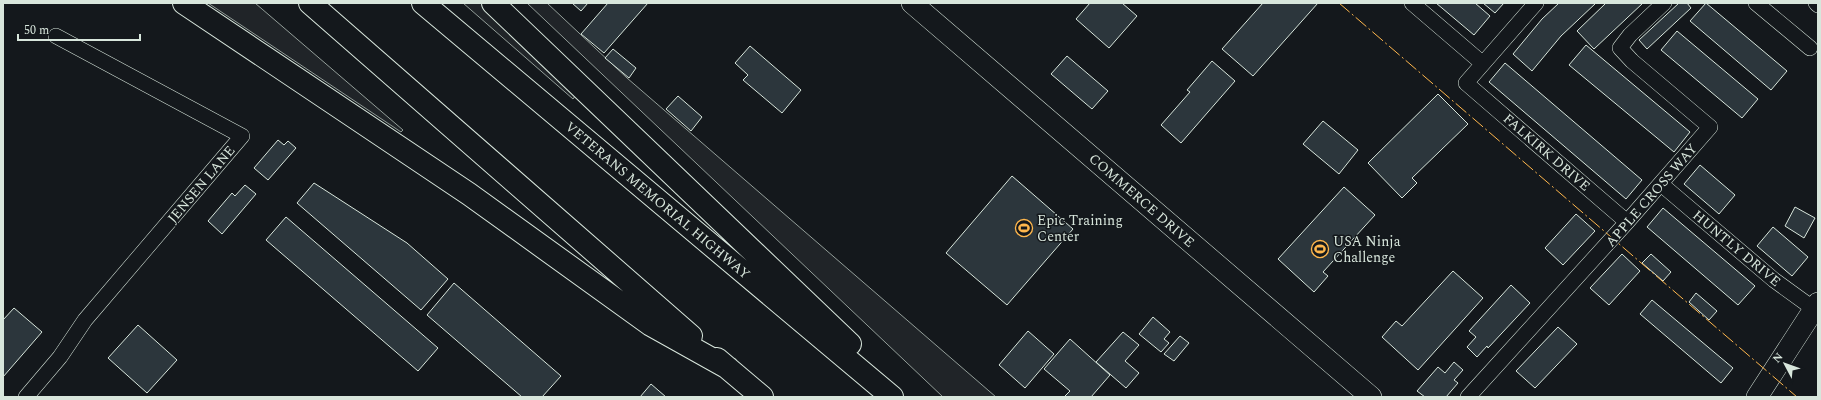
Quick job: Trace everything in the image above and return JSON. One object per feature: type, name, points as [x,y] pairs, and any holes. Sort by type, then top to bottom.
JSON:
[{"type":"highway","points":[[184,3],[469,194],[652,325],[728,368]]},
{"type":"highway","points":[[310,3],[762,397]]},
{"type":"highway","name":"VETERANS MEMORIAL HIGHWAY","points":[[423,3],[892,397]]},
{"type":"highway","points":[[493,3],[905,397]]},
{"type":"street","name":"COMMERCE DRIVE","points":[[912,3],[1371,397]]},
{"type":"street","points":[[1412,3],[1482,63],[1536,3]]},
{"type":"street","name":"APPLE CROSS WAY","points":[[1468,397],[1628,222],[1710,127],[1632,61],[1620,48],[1630,35],[1664,3]]},
{"type":"street","points":[[1756,3],[1810,48]]},
{"type":"street","name":"JENSEN LANE","points":[[26,397],[60,357],[85,320],[242,136],[56,36]]},
{"type":"street","name":"FALKIRK DRIVE","points":[[1482,63],[1466,83],[1628,222]]},
{"type":"street","name":"HUNTLY DRIVE","points":[[1661,184],[1774,280],[1816,306]]},
{"type":"street","points":[[1757,397],[1816,306]]},
{"type":"shaded area","points":[[208,3],[255,3],[403,130],[401,132]]},
{"type":"shaded area","points":[[463,3],[482,3],[578,92],[573,99]]},
{"type":"shaded area","points":[[527,3],[547,3],[627,78],[996,397],[943,397]]},
{"type":"building","points":[[572,3],[588,3],[581,11]]},
{"type":"building","points":[[608,3],[648,3],[604,53],[581,34]]},
{"type":"building","points":[[1090,3],[1122,3],[1137,16],[1109,48],[1076,19]]},
{"type":"building","points":[[1263,3],[1318,3],[1253,76],[1222,49]]},
{"type":"building","points":[[1436,3],[1475,3],[1490,16],[1474,35]]},
{"type":"building","points":[[1483,3],[1504,3],[1495,13]]},
{"type":"building","points":[[1559,3],[1596,3],[1561,36],[1532,71],[1513,54],[1542,19]]},
{"type":"building","points":[[1606,3],[1643,3],[1594,49],[1577,31]]},
{"type":"building","points":[[1679,3],[1687,3],[1691,8],[1647,49],[1639,40]]},
{"type":"building","points":[[1706,3],[1787,71],[1771,90],[1690,21]]},
{"type":"building","points":[[1677,31],[1758,99],[1742,118],[1661,50]]},
{"type":"building","points":[[1586,45],[1690,132],[1674,152],[1569,65]]},
{"type":"building","points":[[750,46],[801,90],[782,113],[743,80],[748,75],[735,63]]},
{"type":"building","points":[[613,49],[636,68],[629,78],[605,58]]},
{"type":"building","points":[[1067,56],[1108,91],[1092,109],[1051,74]]},
{"type":"building","points":[[1212,61],[1235,81],[1181,143],[1161,125],[1190,92],[1187,90]]},
{"type":"building","points":[[1505,63],[1642,180],[1626,199],[1489,82]]},
{"type":"building","points":[[1438,94],[1468,124],[1412,178],[1417,183],[1402,198],[1368,163]]},
{"type":"building","points":[[678,96],[702,117],[691,131],[666,109]]},
{"type":"building","points":[[1323,121],[1358,150],[1339,174],[1303,144]]},
{"type":"building","points":[[278,140],[284,145],[288,141],[296,148],[268,180],[254,168]]},
{"type":"building","points":[[1700,165],[1735,195],[1719,214],[1684,184]]},
{"type":"building","points":[[1012,176],[1073,229],[1007,305],[946,253]]},
{"type":"building","points":[[314,183],[407,243],[448,279],[421,310],[297,203]]},
{"type":"building","points":[[245,185],[256,194],[222,234],[208,221],[232,193],[235,196]]},
{"type":"building","points":[[1344,187],[1375,215],[1323,272],[1328,276],[1314,292],[1278,259]]},
{"type":"building","points":[[1795,207],[1815,218],[1804,238],[1785,226]]},
{"type":"building","points":[[1663,208],[1755,286],[1738,305],[1647,227]]},
{"type":"building","points":[[1576,214],[1595,231],[1563,265],[1545,248]]},
{"type":"building","points":[[286,217],[438,348],[418,371],[266,240]]},
{"type":"building","points":[[1773,227],[1808,257],[1792,276],[1757,246]]},
{"type":"building","points":[[1622,254],[1640,271],[1609,305],[1590,288]]},
{"type":"building","points":[[1651,254],[1671,272],[1663,281],[1642,263]]},
{"type":"building","points":[[1453,271],[1483,298],[1418,370],[1382,337],[1396,321],[1402,326]]},
{"type":"building","points":[[454,283],[561,376],[542,397],[522,397],[427,315]]},
{"type":"building","points":[[1511,285],[1530,303],[1488,348],[1487,346],[1477,357],[1467,347],[1476,337],[1469,331]]},
{"type":"building","points":[[1696,293],[1717,311],[1709,320],[1689,302]]},
{"type":"building","points":[[1652,300],[1733,368],[1721,383],[1640,314]]},
{"type":"building","points":[[14,308],[42,332],[3,377],[3,320]]},
{"type":"building","points":[[1153,317],[1170,332],[1164,339],[1169,343],[1161,352],[1139,334]]},
{"type":"building","points":[[138,325],[177,360],[147,393],[108,358]]},
{"type":"building","points":[[1558,327],[1577,344],[1535,388],[1516,371]]},
{"type":"building","points":[[1028,331],[1054,354],[1025,388],[999,365]]},
{"type":"building","points":[[1123,332],[1139,345],[1125,361],[1139,373],[1126,388],[1096,362]]},
{"type":"building","points":[[1180,336],[1189,343],[1174,361],[1164,354]]},
{"type":"building","points":[[1070,339],[1110,375],[1091,397],[1064,397],[1070,391],[1044,369]]},
{"type":"building","points":[[1454,362],[1463,370],[1454,380],[1458,383],[1446,397],[1425,397],[1417,391],[1438,367],[1445,373]]},
{"type":"building","points":[[651,384],[666,397],[640,397]]},
{"type":"power","points":[[1339,3],[1797,397]]},
{"type":"place","name":"Epic Training Center","points":[[1024,228]]},
{"type":"place","name":"USA Ninja Challenge","points":[[1320,249]]}]
